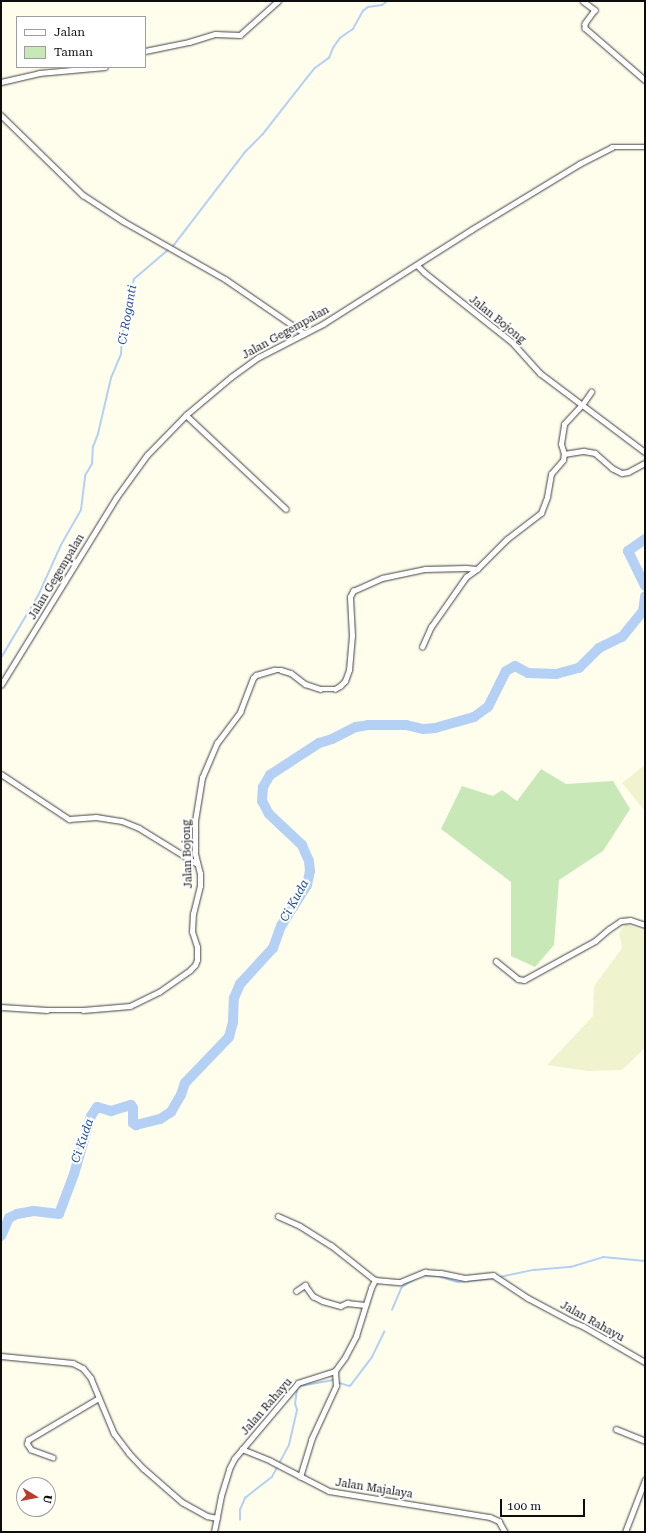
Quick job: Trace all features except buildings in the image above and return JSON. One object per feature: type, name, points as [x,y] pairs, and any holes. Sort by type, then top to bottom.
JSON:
[{"type":"street","points":[[146,52],[189,42],[215,34],[240,35],[278,1]]},
{"type":"street","points":[[583,1],[595,10],[585,24],[585,28],[645,80]]},
{"type":"street","points":[[1,82],[39,73],[94,68]]},
{"type":"street","points":[[1,115],[83,195],[123,221],[167,245],[252,296],[304,334]]},
{"type":"street","name":"Jalan Gegempalan","points":[[1,684],[116,498],[147,455],[186,414],[249,363],[323,324],[579,164],[612,147],[645,147]]},
{"type":"street","name":"Jalan Bojong","points":[[417,265],[512,342],[540,373],[645,452]]},
{"type":"street","points":[[422,647],[428,631],[458,587],[469,574],[477,569],[507,540],[541,513],[547,498],[551,474],[562,463],[564,454],[561,444],[564,424],[582,405],[591,392]]},
{"type":"street","points":[[186,414],[286,510]]},
{"type":"street","points":[[564,454],[584,451],[595,453],[612,468],[622,473],[628,472],[645,463]]},
{"type":"street","name":"Jalan Bojong","points":[[1,1007],[47,1010],[83,1010],[130,1006],[178,980],[195,965],[197,960],[197,947],[192,932],[193,914],[200,886],[200,874],[196,863],[195,821],[202,778],[217,743],[240,712],[253,678],[256,675],[274,670],[281,670],[291,674],[304,684],[320,689],[335,689],[345,681],[349,670],[352,636],[350,597],[353,591],[382,578],[420,570],[477,569]]},
{"type":"street","points":[[1,774],[65,817],[77,819],[96,817],[122,821],[139,828],[196,863]]},
{"type":"street","points":[[496,961],[518,979],[524,980],[595,941],[621,921],[630,920],[645,925]]},
{"type":"street","points":[[278,1216],[300,1226],[331,1245],[375,1280],[352,1345],[335,1371],[336,1381],[311,1440],[300,1477]]},
{"type":"street","name":"Jalan Rahayu","points":[[375,1280],[400,1282],[425,1272],[441,1273],[465,1278],[488,1274],[499,1277],[528,1298],[583,1326],[645,1362]]},
{"type":"street","points":[[296,1291],[305,1284],[311,1294],[323,1301],[340,1306],[347,1303],[365,1305]]},
{"type":"street","points":[[1,1356],[78,1364],[91,1378],[114,1433],[143,1468],[182,1502],[206,1516],[216,1518]]},
{"type":"street","name":"Jalan Rahayu","points":[[214,1532],[216,1518],[229,1469],[242,1449],[298,1383],[335,1371]]},
{"type":"street","points":[[53,1458],[30,1450],[27,1444],[28,1440],[99,1398]]},
{"type":"street","points":[[616,1430],[645,1441]]},
{"type":"street","name":"Jalan Majalaya","points":[[242,1449],[271,1460],[320,1488],[339,1493],[490,1517],[499,1521],[505,1532]]},
{"type":"street","points":[[625,1532],[645,1480]]},
{"type":"green space","points":[[645,765],[645,811],[622,783]]},
{"type":"green space","points":[[541,769],[566,784],[613,781],[630,809],[603,851],[559,880],[554,945],[535,967],[511,956],[511,882],[441,829],[462,786],[493,796],[502,790],[517,801]]},
{"type":"green space","points":[[625,924],[645,931],[645,1048],[622,1070],[588,1071],[547,1065],[593,1016],[594,986],[622,948],[619,933]]},
{"type":"waterway","name":"Ci Roganti","points":[[1,658],[38,596],[61,545],[81,510],[85,476],[92,464],[93,447],[98,434],[111,378],[121,355],[122,336],[134,279],[174,245],[245,152],[263,134],[315,68],[329,58],[333,48],[340,38],[353,29],[363,11],[368,7],[382,5],[388,1]]},
{"type":"waterway","name":"Ci Kuda","points":[[645,539],[628,551],[645,586]]},
{"type":"waterway","name":"Ci Kuda","points":[[1,1236],[9,1218],[17,1214],[34,1211],[59,1214],[74,1174],[91,1116],[97,1107],[111,1111],[131,1105],[133,1108],[133,1123],[136,1125],[160,1119],[171,1112],[181,1095],[185,1083],[229,1037],[233,1022],[234,998],[240,984],[273,948],[281,926],[307,885],[310,871],[309,861],[302,845],[269,814],[262,801],[263,787],[270,775],[319,743],[332,739],[356,727],[368,725],[406,725],[424,729],[435,728],[474,717],[488,707],[506,671],[515,666],[528,673],[556,674],[579,668],[599,648],[622,637],[643,611],[645,596]]},
{"type":"waterway","points":[[500,1277],[534,1270],[571,1267],[603,1257],[645,1261]]},
{"type":"waterway","points":[[423,1275],[439,1276],[458,1282],[494,1278]]},
{"type":"waterway","points":[[392,1310],[402,1287],[419,1276]]},
{"type":"waterway","points":[[337,1382],[349,1386],[351,1385],[372,1357],[384,1332]]},
{"type":"waterway","points":[[240,1520],[240,1510],[245,1498],[272,1477],[289,1445],[297,1410],[295,1404],[297,1389],[300,1386],[334,1380]]}]
